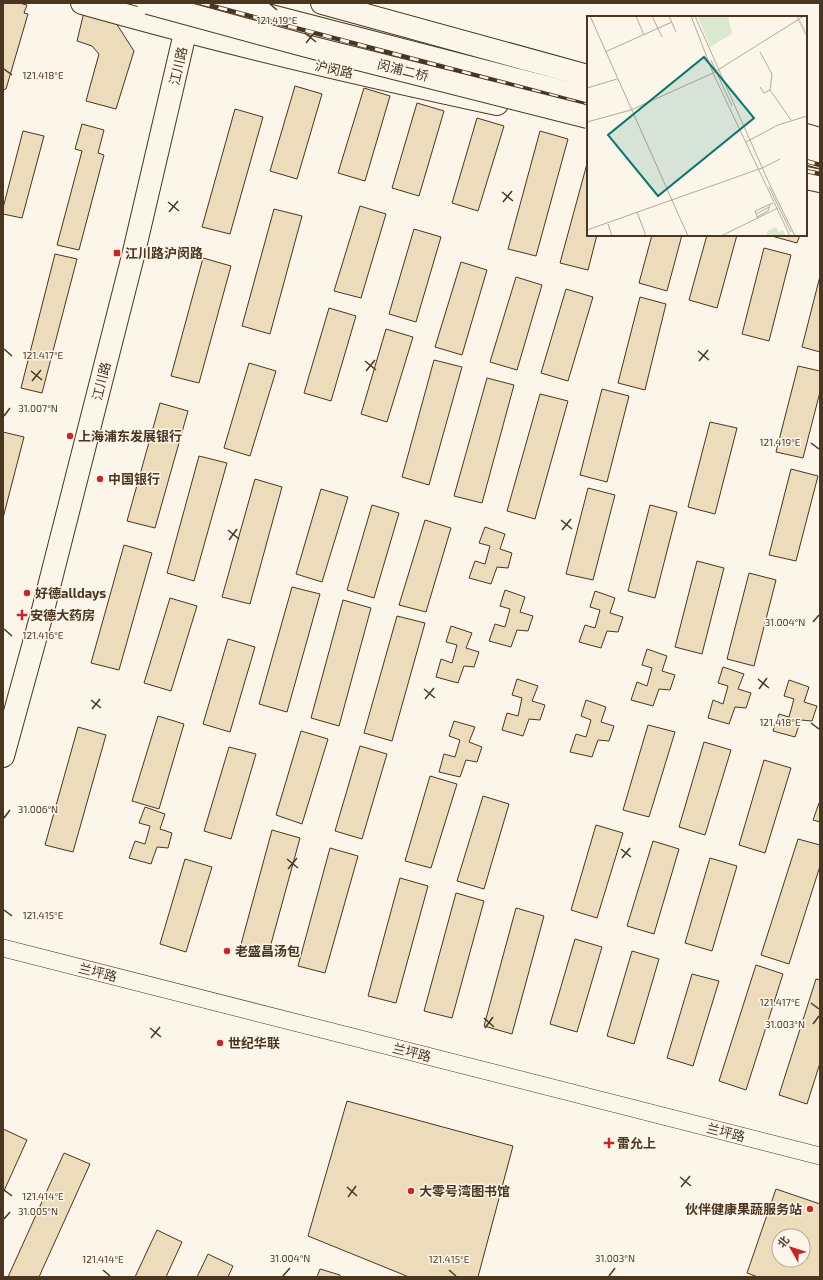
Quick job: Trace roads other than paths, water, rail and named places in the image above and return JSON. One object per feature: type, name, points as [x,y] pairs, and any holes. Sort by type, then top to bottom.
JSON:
[{"type":"main road","name":"沪闵路","points":[[82,3],[186,32],[321,66],[587,126]]},
{"type":"main road","name":"闵浦二桥","points":[[148,3],[314,48],[587,118]]},
{"type":"main road","name":"江川路","points":[[3,756],[43,610],[123,294],[192,3]]},
{"type":"main road","name":"闵浦二桥","points":[[221,3],[587,98]]},
{"type":"main road","points":[[322,3],[587,76]]},
{"type":"main road","points":[[807,135],[820,139]]},
{"type":"main road","points":[[807,153],[820,157]]},
{"type":"main road","points":[[807,178],[820,182]]},
{"type":"main road","points":[[807,183],[820,187]]},
{"type":"street","name":"兰坪路","points":[[3,948],[820,1156]]},
{"type":"railway","points":[[166,3],[587,114]]},
{"type":"railway","points":[[201,3],[587,105]]},
{"type":"railway","points":[[807,161],[820,165]]},
{"type":"railway","points":[[807,171],[820,174]]},
{"type":"place","name":"江川路沪闵路","points":[[117,253]]},
{"type":"place","name":"上海浦东发展银行","points":[[70,436]]},
{"type":"place","name":"中国银行","points":[[100,479]]},
{"type":"place","name":"好德alldays","points":[[27,593]]},
{"type":"place","name":"安德大药房","points":[[22,615]]},
{"type":"place","name":"老盛昌汤包","points":[[227,951]]},
{"type":"place","name":"世纪华联","points":[[220,1043]]},
{"type":"place","name":"雷允上","points":[[609,1143]]},
{"type":"place","name":"大零号湾图书馆","points":[[411,1191]]},
{"type":"place","name":"伙伴健康果蔬服务站","points":[[810,1209]]}]
